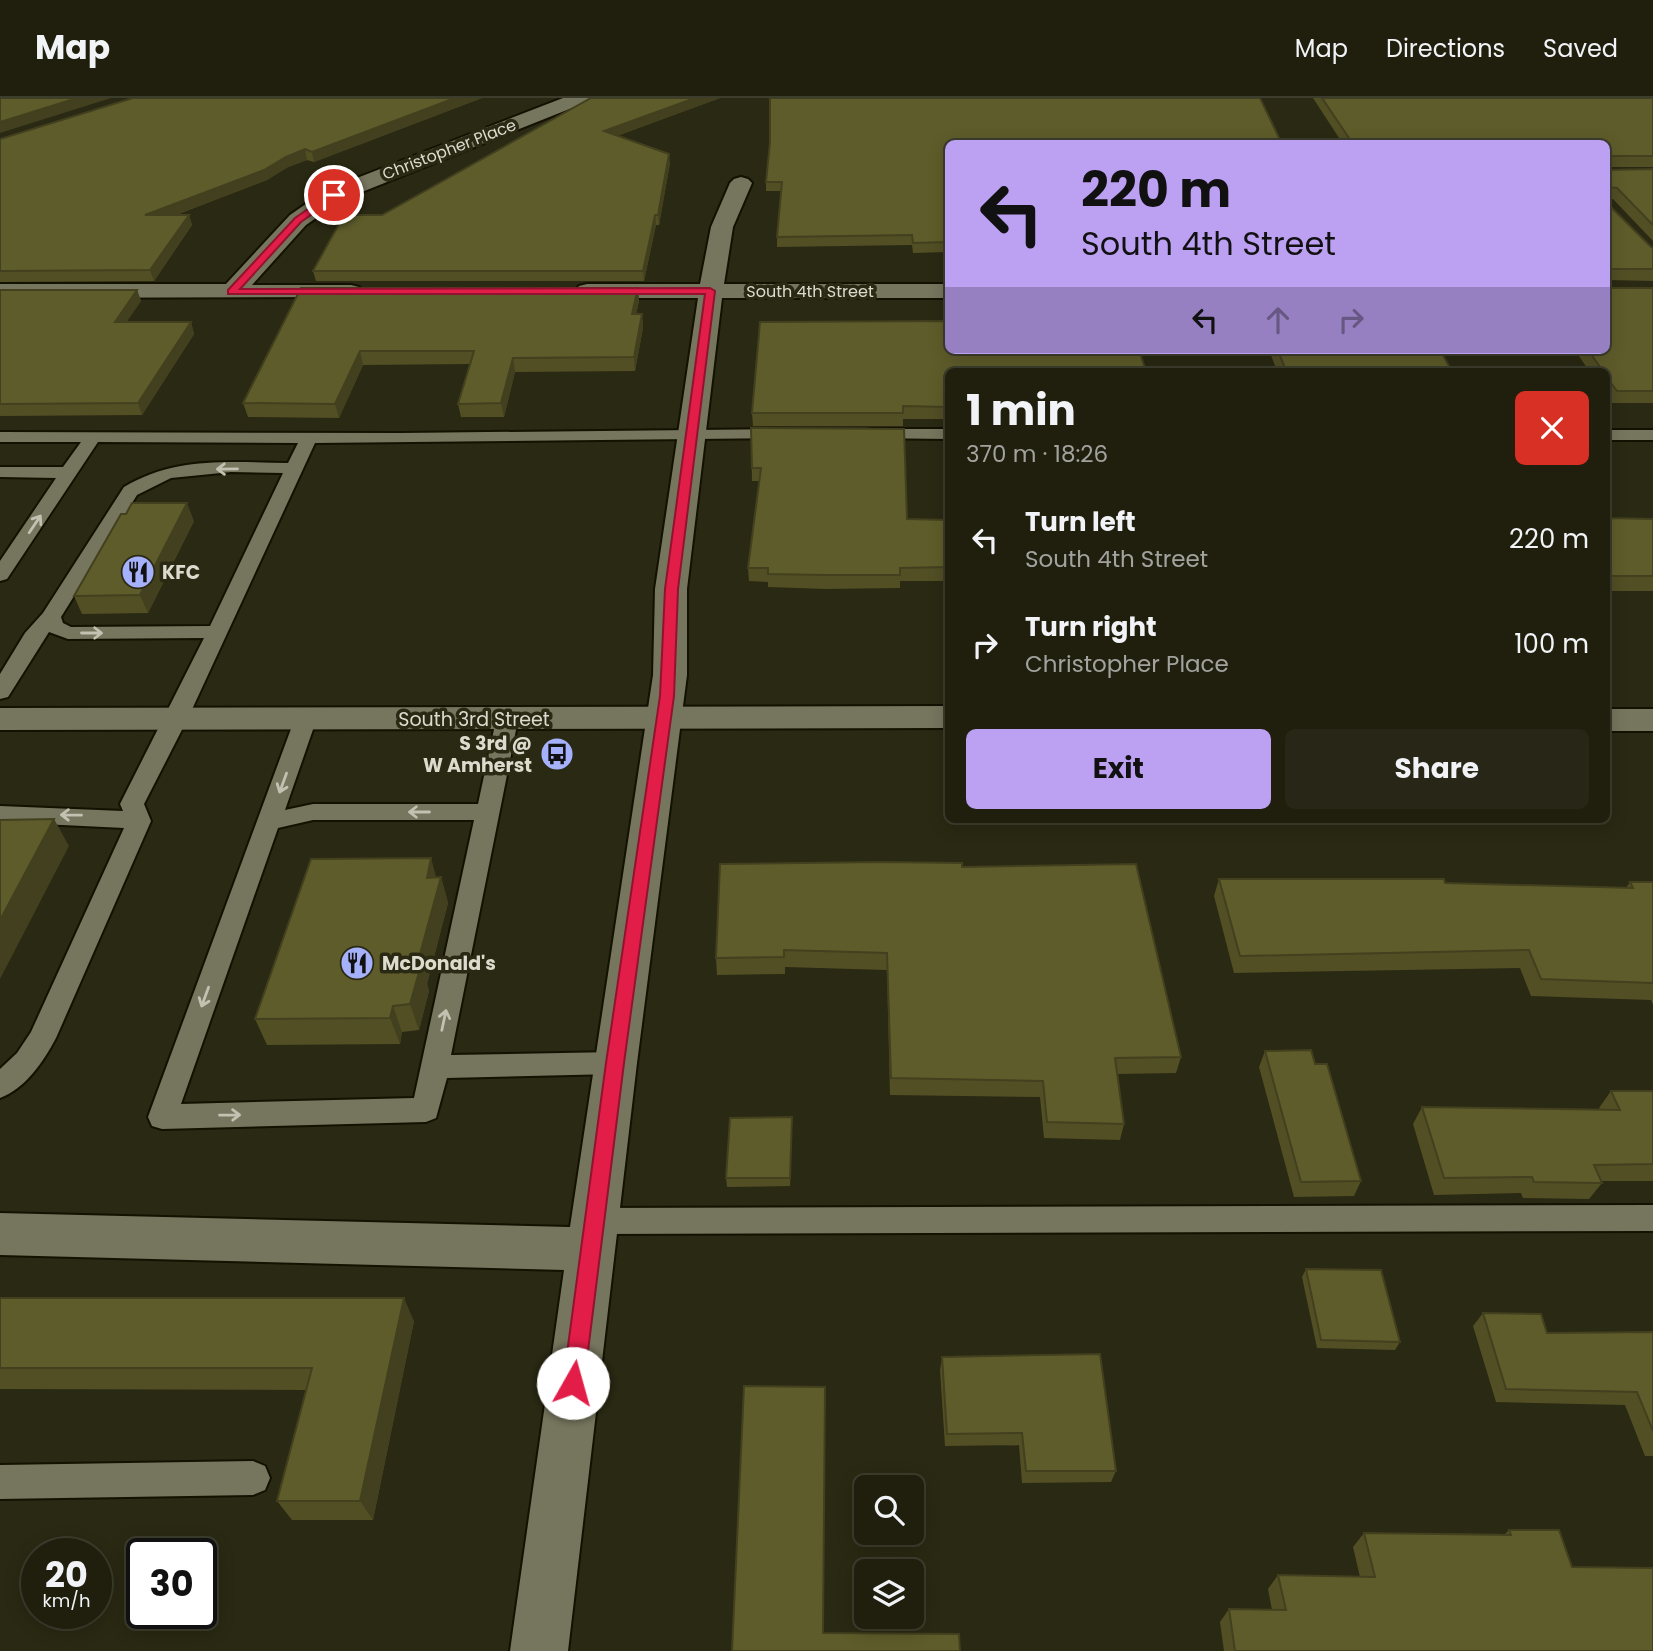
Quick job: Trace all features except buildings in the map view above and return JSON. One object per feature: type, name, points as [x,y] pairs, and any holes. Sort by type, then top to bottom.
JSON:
[{"type":"street","name":"Christopher Place","points":[[232,292],[298,220],[334,195],[580,98]]},
{"type":"street","points":[[539,1651],[615,1063],[670,675],[671,589],[710,291],[722,227],[741,183]]},
{"type":"street","points":[[0,291],[369,292]]},
{"type":"street","name":"South 4th Street","points":[[560,291],[945,291]]},
{"type":"street","name":"South 3rd Street","points":[[0,719],[945,717]]},
{"type":"street","points":[[1610,720],[1653,720]]},
{"type":"street","points":[[0,1234],[592,1235]]},
{"type":"lane","points":[[0,437],[309,438],[800,434]]},
{"type":"lane","points":[[854,434],[945,434]]},
{"type":"lane","points":[[1610,435],[1653,435]]},
{"type":"lane","points":[[0,575],[93,437]]},
{"type":"lane","points":[[0,1086],[27,1061],[42,1038],[139,821],[132,804],[177,718],[309,438]]},
{"type":"lane","points":[[0,692],[32,638],[51,617],[130,491],[142,482],[177,470],[295,468]]},
{"type":"lane","points":[[0,472],[69,472]]},
{"type":"lane","points":[[51,617],[54,627],[68,633],[216,632]]},
{"type":"lane","points":[[306,718],[162,1117],[426,1111],[507,720]]},
{"type":"lane","points":[[268,822],[313,812],[487,812]]},
{"type":"lane","points":[[0,814],[84,816],[139,821]]},
{"type":"lane","points":[[435,1067],[615,1063]]},
{"type":"lane","points":[[592,1235],[1653,1218]]},
{"type":"lane","points":[[0,1482],[253,1478]]},
{"type":"place","name":"KFC","points":[[138,572]]},
{"type":"place","name":"S 3rd @ W Amherst","points":[[557,754]]},
{"type":"place","name":"McDonald's","points":[[357,963]]},
{"type":"route","points":[[334,195],[298,220],[232,292],[710,291],[671,589],[670,675],[573,1383]]}]
